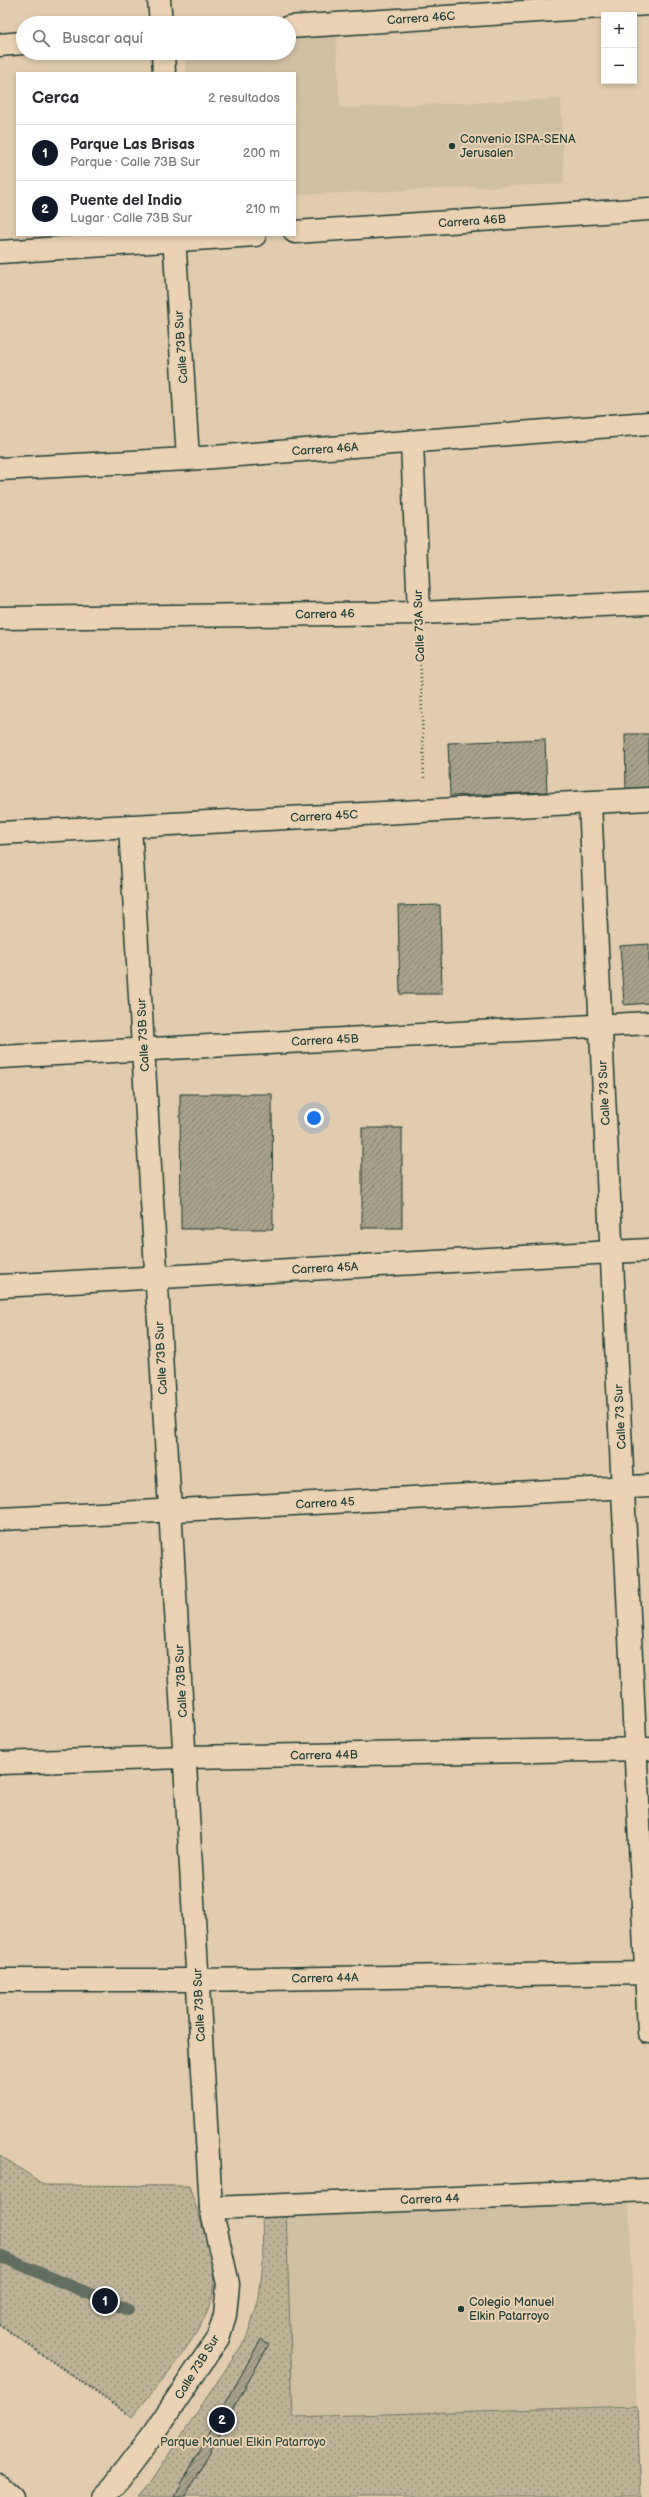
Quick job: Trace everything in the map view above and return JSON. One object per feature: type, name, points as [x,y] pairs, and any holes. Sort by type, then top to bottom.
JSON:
[{"type":"street","points":[[159,0],[160,16]]},
{"type":"street","name":"Carrera 46C","points":[[296,26],[649,4]]},
{"type":"street","points":[[0,45],[16,44]]},
{"type":"street","points":[[163,60],[164,72]]},
{"type":"street","name":"Carrera 46B","points":[[296,232],[649,209]]},
{"type":"street","points":[[0,252],[174,238],[228,236]]},
{"type":"street","name":"Calle 73B Sur","points":[[174,238],[188,459]]},
{"type":"street","name":"Carrera 46A","points":[[0,469],[188,459],[649,423]]},
{"type":"street","name":"Calle 73A Sur","points":[[412,442],[419,613]]},
{"type":"street","name":"Carrera 46","points":[[0,618],[419,613],[649,603]]},
{"type":"street","name":"Carrera 45C","points":[[0,833],[649,799]]},
{"type":"street","name":"Calle 73 Sur","points":[[590,802],[623,1487],[642,1750],[649,2032]]},
{"type":"street","name":"Calle 73B Sur","points":[[103,2497],[114,2486],[154,2433],[218,2338],[225,2315],[228,2284],[211,2208],[130,826]]},
{"type":"street","name":"Carrera 45B","points":[[0,1057],[649,1023]]},
{"type":"street","name":"Carrera 45A","points":[[0,1286],[649,1250]]},
{"type":"street","name":"Carrera 45","points":[[0,1519],[649,1486]]},
{"type":"street","name":"Carrera 44B","points":[[0,1763],[185,1757],[642,1750]]},
{"type":"street","name":"Carrera 44A","points":[[0,1980],[198,1980],[648,1973]]},
{"type":"street","name":"Carrera 44","points":[[211,2208],[649,2190]]},
{"type":"street","points":[[0,2486],[12,2497]]},
{"type":"path","name":"Calle 73A Sur","points":[[419,613],[425,811]]},
{"type":"path","points":[[0,2325],[154,2433]]},
{"type":"shaded area","name":"Convenio ISPA-SENA Jerusalen","points":[[336,35],[340,108],[561,99],[564,184],[296,195],[296,72],[186,72],[185,60],[296,60],[296,37]]},
{"type":"shaded area","name":"Colegio Manuel Elkin Patarroyo","points":[[629,2201],[637,2406],[292,2417],[286,2212]]},
{"type":"green space","points":[[0,2155],[44,2185],[189,2186],[205,2234],[211,2259],[214,2284],[212,2299],[205,2317],[195,2335],[182,2354],[132,2417],[0,2325]]},
{"type":"green space","name":"Parque Manuel Elkin Patarroyo","points":[[262,2212],[286,2212],[293,2417],[637,2406],[641,2497],[138,2497],[149,2484],[246,2339],[259,2299],[263,2261]]},
{"type":"building","points":[[625,734],[649,734],[649,790],[626,790]]},
{"type":"building","points":[[545,739],[547,792],[450,796],[448,743]]},
{"type":"building","points":[[440,905],[442,994],[400,994],[398,906]]},
{"type":"building","points":[[649,944],[649,1003],[624,1005],[620,946]]},
{"type":"building","points":[[180,1094],[272,1094],[273,1229],[181,1229]]},
{"type":"building","points":[[362,1128],[402,1128],[402,1228],[362,1228]]},
{"type":"building","points":[[261,2339],[269,2344],[185,2497],[174,2497]]},
{"type":"waterway","points":[[0,2256],[128,2310]]},
{"type":"place","name":"Convenio ISPA-SENA Jerusalen","points":[[452,146]]},
{"type":"place","name":"Parque Las Brisas","points":[[105,2301]]},
{"type":"place","name":"Colegio Manuel Elkin Patarroyo","points":[[461,2309]]},
{"type":"place","name":"Puente del Indio","points":[[222,2420]]}]
